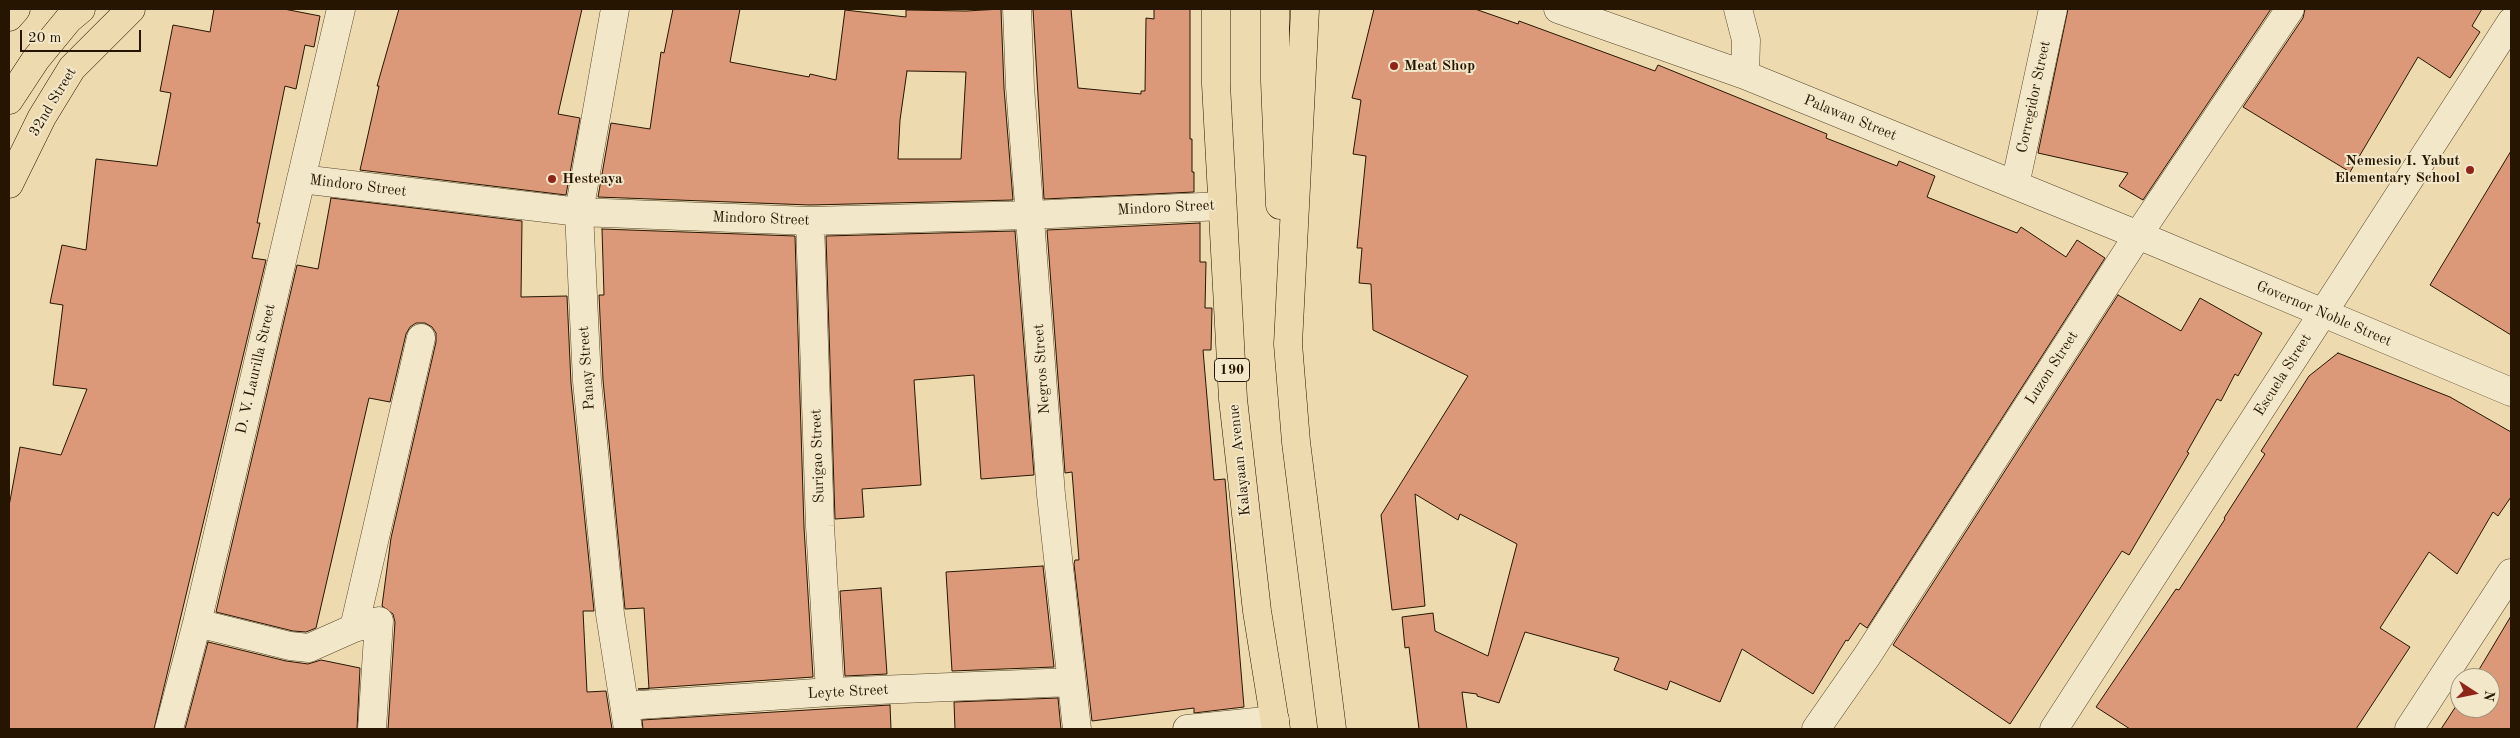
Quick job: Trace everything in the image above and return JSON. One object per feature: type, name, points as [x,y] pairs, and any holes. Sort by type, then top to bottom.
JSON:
[{"type":"main road","points":[[9,17],[16,9]]},
{"type":"main road","points":[[9,100],[36,59],[68,20],[82,9]]},
{"type":"main road","name":"32nd Street","points":[[9,184],[42,117],[72,68],[131,9]]},
{"type":"main road","name":"Kalayaan Avenue","points":[[1216,9],[1216,84],[1233,399],[1257,611],[1276,725]]},
{"type":"main road","points":[[1275,9],[1274,81],[1288,344],[1296,442],[1332,729]]},
{"type":"main road","points":[[1288,344],[1305,9]]},
{"type":"street","name":"D. V. Laurilla Street","points":[[169,729],[197,623],[341,9]]},
{"type":"street","name":"Panay Street","points":[[615,9],[578,212],[587,381],[610,614],[626,717]]},
{"type":"street","name":"Negros Street","points":[[1017,9],[1051,495],[1076,729]]},
{"type":"street","name":"Palawan Street","points":[[1558,9],[1746,75],[2138,235]]},
{"type":"street","points":[[1738,9],[1746,40],[1746,75]]},
{"type":"street","name":"Corregidor Street","points":[[2015,185],[2053,9]]},
{"type":"street","name":"Luzon Street","points":[[1816,729],[1872,648],[2138,235],[2290,9]]},
{"type":"street","name":"Escuela Street","points":[[2054,729],[2278,384],[2321,313],[2511,22]]},
{"type":"street","name":"Mindoro Street","points":[[301,179],[578,212],[810,221],[1030,215],[1222,206]]},
{"type":"street","name":"Surigao Street","points":[[810,221],[820,526],[830,692]]},
{"type":"street","name":"Governor Noble Street","points":[[2138,235],[2511,392]]},
{"type":"street","points":[[372,729],[367,625],[421,338]]},
{"type":"street","points":[[2409,729],[2511,573]]},
{"type":"street","points":[[197,623],[290,646],[309,648],[367,625]]},
{"type":"street","name":"Leyte Street","points":[[626,717],[830,692],[1071,682]]},
{"type":"street","points":[[1187,729],[1276,725]]},
{"type":"building","points":[[214,9],[284,9],[320,16],[314,47],[305,45],[296,89],[285,86],[257,223],[260,223],[252,258],[266,260],[154,729],[9,729],[9,506],[20,447],[61,455],[87,389],[53,385],[63,305],[50,303],[62,245],[86,250],[96,159],[157,166],[171,93],[160,91],[173,25],[210,32]]},
{"type":"building","points":[[399,9],[582,9],[558,114],[580,118],[566,195],[360,170],[379,86],[377,86]]},
{"type":"building","points":[[673,9],[740,9],[730,62],[809,77],[810,74],[836,80],[845,10],[906,17],[906,10],[966,11],[1001,9],[1004,88],[1013,200],[810,205],[598,197],[611,123],[650,129],[661,52],[664,53]],"holes":[[[907,71],[966,72],[961,159],[898,159],[900,120]]]},
{"type":"building","points":[[1033,9],[1071,9],[1078,88],[1141,94],[1141,91],[1145,91],[1146,18],[1154,19],[1154,9],[1190,9],[1190,139],[1192,139],[1194,192],[1044,199]]},
{"type":"building","points":[[1374,9],[1475,9],[1518,24],[1519,21],[1655,71],[1658,65],[1827,134],[1826,138],[1897,166],[1899,161],[1935,176],[1927,197],[2017,233],[2021,227],[2066,257],[2077,240],[2105,258],[1867,628],[1860,623],[1848,641],[1846,640],[1813,694],[1742,649],[1720,702],[1670,681],[1667,690],[1614,670],[1619,658],[1525,632],[1499,703],[1477,696],[1477,694],[1462,692],[1467,729],[1419,729],[1409,647],[1405,648],[1402,617],[1433,613],[1435,631],[1488,656],[1517,544],[1460,514],[1458,520],[1415,494],[1425,606],[1392,610],[1381,515],[1468,376],[1373,330],[1371,284],[1359,283],[1362,248],[1357,248],[1366,156],[1353,154],[1361,100],[1352,98]]},
{"type":"building","points":[[2068,9],[2271,9],[2143,200],[2119,186],[2128,173],[2038,153]]},
{"type":"building","points":[[2305,9],[2482,9],[2472,26],[2480,32],[2450,78],[2418,57],[2350,172],[2243,107],[2303,18]]},
{"type":"building","points":[[2511,151],[2511,335],[2430,285]]},
{"type":"building","points":[[331,198],[522,221],[521,297],[567,296],[571,383],[594,611],[583,611],[587,692],[606,691],[612,729],[388,729],[395,622],[393,614],[382,606],[391,538],[436,342],[436,333],[432,327],[425,323],[416,323],[410,327],[406,334],[390,402],[369,398],[316,628],[306,632],[293,631],[216,612],[297,265],[318,269]]},
{"type":"building","points":[[1200,223],[1200,262],[1206,262],[1205,308],[1212,308],[1211,350],[1203,350],[1214,480],[1225,479],[1244,707],[1194,713],[1194,708],[1092,721],[1074,564],[1075,560],[1079,560],[1072,472],[1065,473],[1047,230]]},
{"type":"building","points":[[602,229],[795,236],[804,527],[813,677],[649,688],[644,608],[625,609],[603,380],[599,295],[604,295]]},
{"type":"building","points":[[1015,231],[1034,475],[981,479],[974,375],[914,380],[921,485],[862,489],[864,517],[835,519],[826,236]]},
{"type":"building","points":[[2118,295],[2181,331],[2200,298],[2262,333],[2238,376],[2235,374],[2221,401],[2217,399],[2187,452],[2189,453],[2129,555],[2122,551],[2010,724],[1893,645]]},
{"type":"building","points":[[2338,353],[2450,397],[2511,432],[2511,497],[2498,516],[2493,512],[2457,574],[2429,552],[2380,628],[2410,647],[2356,729],[2130,729],[2096,707],[2176,589],[2179,590],[2225,519],[2265,454],[2261,451],[2309,376]]},
{"type":"building","points":[[1043,566],[1054,667],[952,671],[946,572]]},
{"type":"building","points":[[881,588],[887,674],[845,676],[840,591]]},
{"type":"building","points":[[2511,616],[2511,729],[2441,729],[2450,715],[2450,718],[2500,718],[2500,668],[2480,668]]},
{"type":"building","points":[[208,642],[286,661],[308,664],[321,660],[360,668],[357,729],[185,729]]},
{"type":"building","points":[[1058,698],[1061,729],[955,729],[954,702]]},
{"type":"building","points":[[890,705],[891,729],[643,729],[642,720]]},
{"type":"place","name":"Meat Shop","points":[[1394,66]]},
{"type":"place","name":"Nemesio I. Yabut Elementary School","points":[[2470,170]]},
{"type":"place","name":"Hesteaya","points":[[552,179]]}]
